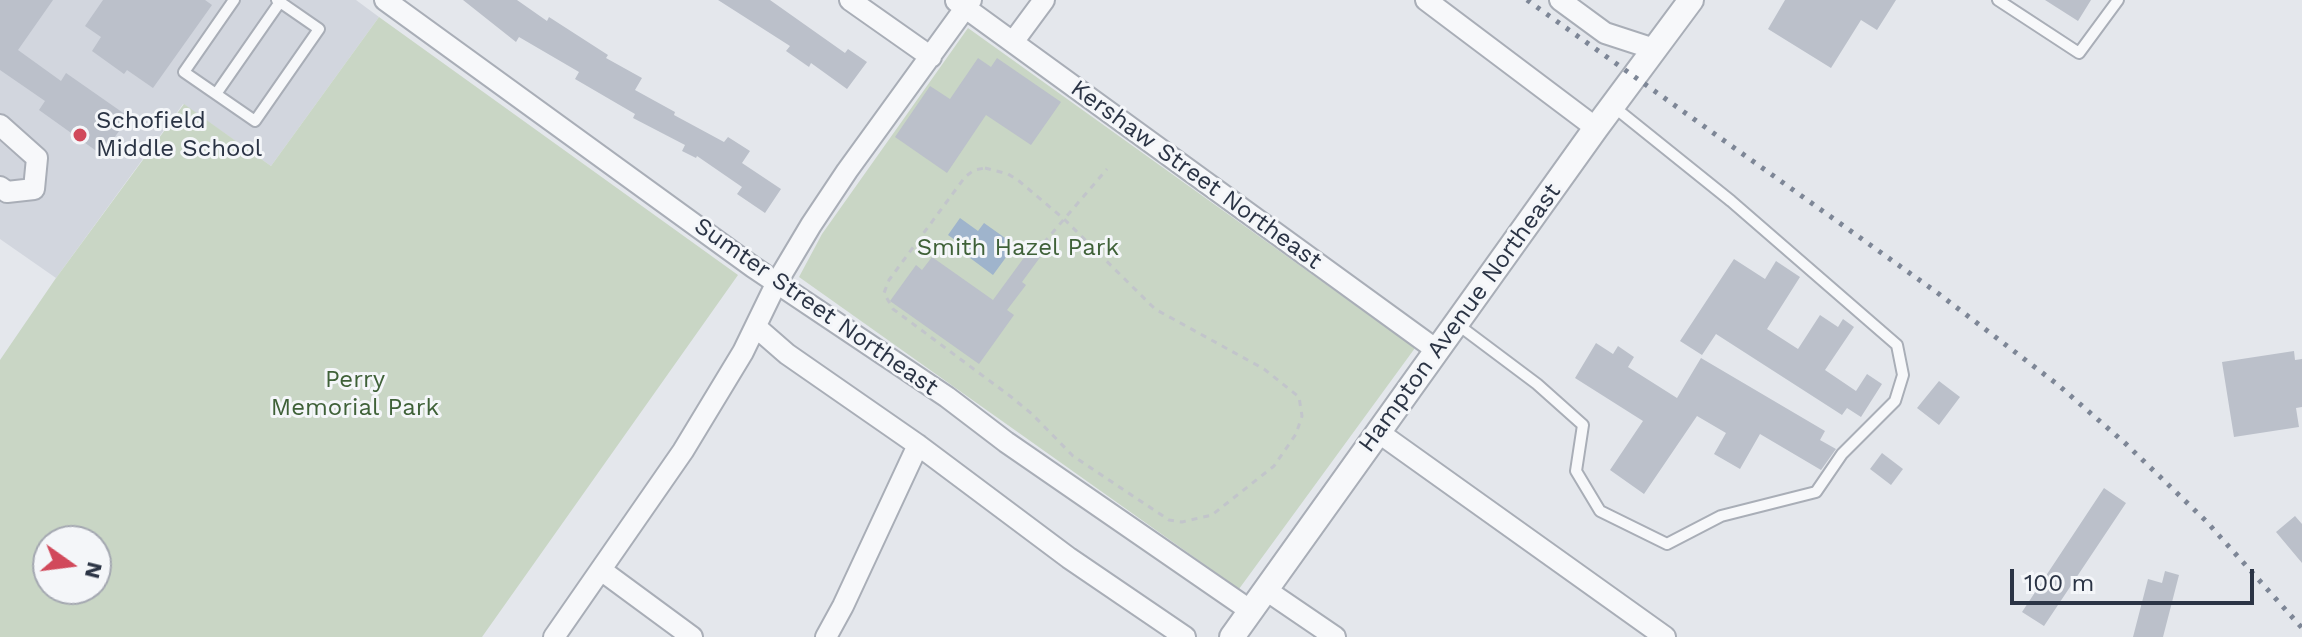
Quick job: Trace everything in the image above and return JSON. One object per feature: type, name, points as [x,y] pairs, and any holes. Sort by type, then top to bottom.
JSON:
[{"type":"street","name":"Sumter Street Northeast","points":[[385,0],[777,282],[1251,611]]},
{"type":"street","points":[[850,0],[931,57]]},
{"type":"street","points":[[1013,42],[1044,0]]},
{"type":"street","points":[[1426,0],[1596,128]]},
{"type":"street","points":[[1560,0],[1605,33],[1654,49]]},
{"type":"street","name":"Hampton Avenue Northeast","points":[[1232,637],[1691,0]]},
{"type":"street","points":[[554,637],[683,451],[756,327],[777,282],[847,171],[931,57],[964,3]]},
{"type":"street","name":"Kershaw Street Northeast","points":[[964,3],[1013,42],[1438,351]]},
{"type":"street","points":[[0,125],[37,158],[34,189],[7,192],[0,187]]},
{"type":"street","points":[[756,327],[787,354],[918,445],[1069,558],[1185,637]]},
{"type":"street","points":[[1378,432],[1665,637]]},
{"type":"street","points":[[826,637],[918,445]]},
{"type":"street","points":[[601,570],[692,637]]},
{"type":"street","points":[[1266,590],[1335,637]]},
{"type":"lane","points":[[216,94],[279,1],[319,29],[255,121],[184,72],[234,0]]},
{"type":"lane","points":[[1998,0],[2079,53],[2118,0]]},
{"type":"lane","points":[[1457,324],[1537,384],[1583,425],[1576,471],[1600,511],[1667,544],[1721,516],[1816,492],[1842,454],[1895,401],[1903,375],[1897,345],[1731,201],[1612,106]]},
{"type":"path","points":[[985,168],[1008,174],[1064,219],[1155,309],[1264,369],[1299,397],[1302,416],[1296,434],[1280,460],[1212,515],[1182,522],[1157,515],[1073,456],[1032,414],[887,303],[884,293],[889,280],[965,177],[974,170],[985,168]]},
{"type":"path","points":[[1036,252],[1107,169]]},
{"type":"shaded area","name":"Schofield Middle School","points":[[0,0],[356,0],[379,17],[271,166],[183,104],[56,278],[0,239]]},
{"type":"green space","name":"Perry Memorial Park","points":[[379,17],[738,275],[482,637],[0,637],[0,360],[184,104],[271,166]]},
{"type":"green space","name":"Smith Hazel Park","points":[[968,28],[1415,348],[1239,589],[799,277],[822,234]]},
{"type":"water","points":[[960,218],[978,231],[984,223],[1015,245],[993,275],[962,252],[965,247],[948,235]]},
{"type":"building","points":[[0,0],[53,0],[18,50],[61,81],[66,73],[129,117],[102,155],[39,110],[45,101],[0,70]]},
{"type":"building","points":[[103,0],[205,0],[212,5],[153,88],[127,70],[124,74],[92,51],[101,37],[85,26]]},
{"type":"building","points":[[463,0],[517,0],[547,21],[549,17],[608,55],[606,58],[642,78],[635,90],[724,142],[728,137],[750,151],[742,163],[781,189],[765,213],[737,194],[742,187],[697,156],[682,151],[685,145],[633,118],[635,114],[575,79],[579,72],[519,37],[516,42]]},
{"type":"building","points":[[718,0],[770,0],[845,53],[848,49],[867,62],[847,89],[811,63],[809,67],[786,51],[790,46]]},
{"type":"building","points":[[1785,0],[1896,0],[1877,30],[1861,20],[1831,68],[1768,29]]},
{"type":"building","points":[[2045,0],[2091,0],[2078,21]]},
{"type":"building","points":[[978,58],[991,67],[997,58],[1061,102],[1031,145],[986,115],[947,173],[895,137],[930,86],[950,99]]},
{"type":"building","points":[[1031,248],[1041,256],[1022,282],[1026,285],[1007,310],[1014,315],[979,364],[890,301],[916,265],[922,270],[932,257],[993,300]]},
{"type":"building","points":[[1734,259],[1765,279],[1776,261],[1800,277],[1767,329],[1798,349],[1820,315],[1838,327],[1843,319],[1854,327],[1825,370],[1856,391],[1867,374],[1882,384],[1861,417],[1847,408],[1842,415],[1716,334],[1702,355],[1680,341]]},
{"type":"building","points":[[1596,343],[1613,354],[1618,346],[1634,357],[1628,367],[1677,398],[1701,358],[1825,431],[1820,440],[1836,449],[1821,470],[1760,434],[1740,469],[1714,454],[1726,433],[1697,416],[1644,494],[1610,470],[1643,421],[1575,378]]},
{"type":"building","points":[[2294,351],[2295,360],[2302,359],[2302,407],[2296,408],[2299,427],[2234,437],[2222,362]]},
{"type":"building","points":[[1939,381],[1960,397],[1939,425],[1917,408]]},
{"type":"building","points":[[1882,453],[1903,469],[1891,485],[1870,469]]},
{"type":"building","points":[[2104,488],[2126,503],[2044,626],[2022,612]]},
{"type":"building","points":[[2295,516],[2302,524],[2302,563],[2276,532]]},
{"type":"building","points":[[2165,571],[2179,575],[2163,637],[2133,637],[2148,579],[2162,583]]},
{"type":"railway","points":[[1527,0],[1939,294],[2057,384],[2126,444],[2206,521],[2302,628]]},
{"type":"place","name":"Schofield Middle School","points":[[80,135]]}]
